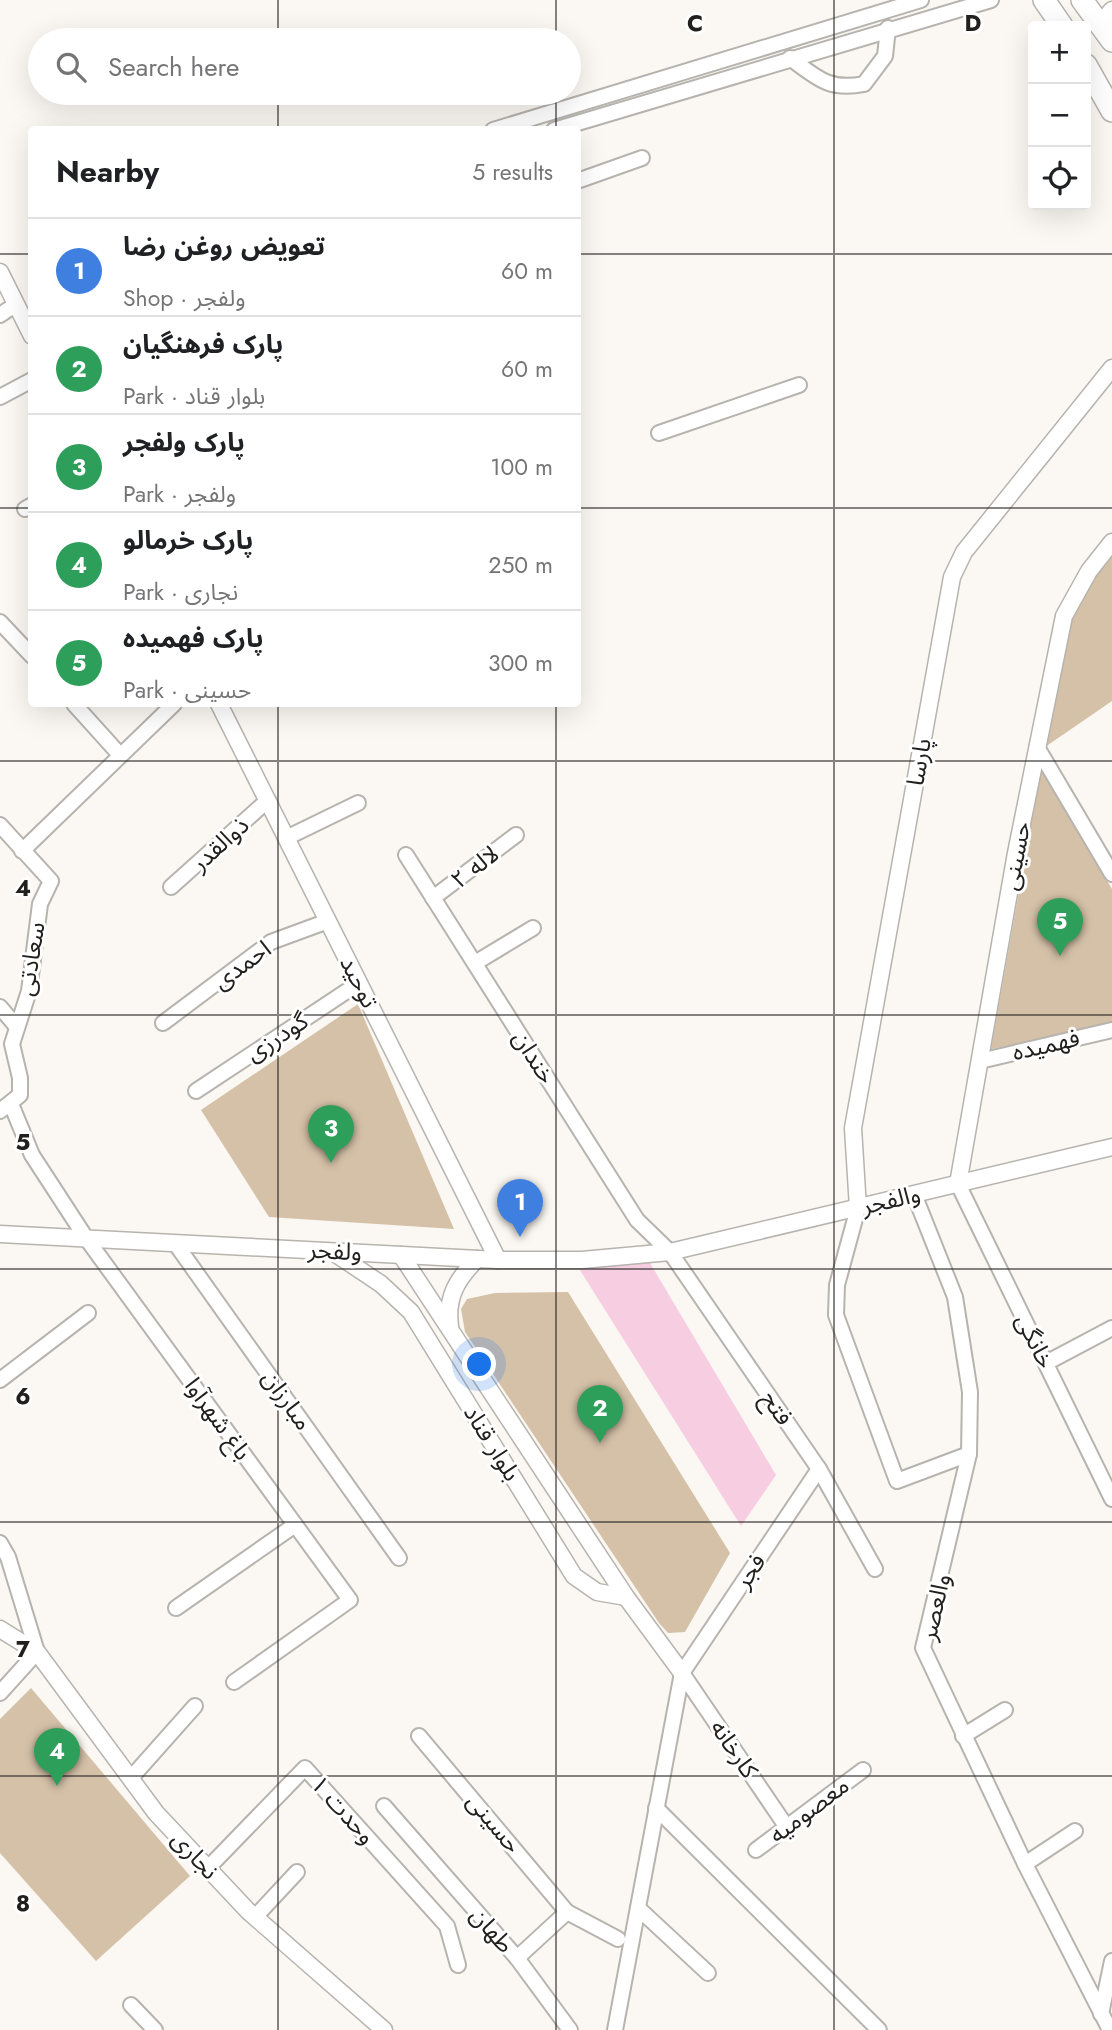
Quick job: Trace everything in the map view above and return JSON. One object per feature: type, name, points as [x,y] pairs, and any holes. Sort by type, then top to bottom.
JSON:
[{"type":"main road","points":[[1044,0],[1059,21]]},
{"type":"main road","points":[[1082,0],[1110,31]]},
{"type":"main road","points":[[1091,74],[1112,111]]},
{"type":"street","points":[[581,103],[921,0]]},
{"type":"street","points":[[567,126],[888,28],[990,0]]},
{"type":"street","points":[[790,58],[823,82],[844,88],[864,83],[885,56],[888,28]]},
{"type":"street","points":[[506,126],[575,105]]},
{"type":"street","points":[[581,180],[642,158]]},
{"type":"street","points":[[0,272],[28,329]]},
{"type":"street","points":[[0,315],[15,305]]},
{"type":"street","name":"پارسا","points":[[858,1208],[853,1128],[952,577],[964,552],[1112,368]]},
{"type":"street","points":[[0,397],[28,382]]},
{"type":"street","points":[[659,433],[799,385]]},
{"type":"street","name":"حسینی","points":[[958,1184],[1064,616],[1088,570],[1112,542]]},
{"type":"street","points":[[0,622],[28,652]]},
{"type":"street","points":[[77,707],[121,755]]},
{"type":"street","points":[[0,825],[22,851],[171,707]]},
{"type":"street","name":"توحید","points":[[221,707],[498,1260]]},
{"type":"street","points":[[1038,747],[1112,874]]},
{"type":"street","name":"ذوالقدر","points":[[171,887],[268,800]]},
{"type":"street","points":[[286,838],[358,803]]},
{"type":"street","name":"لاله ۲","points":[[433,898],[516,835]]},
{"type":"street","name":"سعادتی","points":[[6,1107],[20,1095],[20,1078],[12,1044],[29,991],[40,904],[51,881],[22,851]]},
{"type":"street","name":"خندان","points":[[406,855],[637,1220],[670,1252]]},
{"type":"street","name":"احمدی","points":[[163,1023],[271,942],[328,921]]},
{"type":"street","points":[[475,963],[533,928]]},
{"type":"street","name":"گودرزی","points":[[196,1091],[359,983]]},
{"type":"street","points":[[0,1007],[16,1026]]},
{"type":"street","name":"فهمیده","points":[[980,1060],[1112,1030]]},
{"type":"street","name":"باغ شهرآوا","points":[[6,1107],[32,1155],[86,1238],[350,1600],[234,1682]]},
{"type":"street","name":"والفجر","points":[[670,1252],[1112,1147]]},
{"type":"street","name":"خانگی","points":[[958,1184],[1112,1499]]},
{"type":"street","name":"والعصر","points":[[914,1194],[955,1297],[970,1392],[969,1454],[923,1648],[1025,1864],[1110,2030]]},
{"type":"street","points":[[858,1208],[837,1284],[836,1315],[897,1481],[969,1454]]},
{"type":"street","name":"ولفجر","points":[[0,1234],[498,1260],[582,1260],[670,1252]]},
{"type":"street","name":"مبارزان","points":[[175,1243],[399,1558]]},
{"type":"street","name":"بلوار قناد","points":[[331,1251],[382,1284],[411,1312],[574,1576],[597,1592],[626,1597]]},
{"type":"street","name":"فتح","points":[[670,1252],[819,1469],[875,1569]]},
{"type":"street","name":"بلوار قناد","points":[[401,1255],[626,1597],[681,1673]]},
{"type":"street","points":[[450,1328],[450,1296],[464,1272],[477,1259]]},
{"type":"street","points":[[0,1380],[88,1313]]},
{"type":"street","points":[[1046,1363],[1112,1328]]},
{"type":"street","name":"فجر","points":[[681,1673],[819,1469]]},
{"type":"street","points":[[176,1608],[295,1525]]},
{"type":"street","name":"نجاری","points":[[0,1543],[8,1558],[37,1652],[156,1813],[255,1917],[384,2030]]},
{"type":"street","name":"نجاری","points":[[0,1629],[37,1652]]},
{"type":"street","points":[[0,1693],[37,1652]]},
{"type":"street","points":[[615,2030],[681,1673]]},
{"type":"street","name":"کارخانه","points":[[681,1673],[786,1826]]},
{"type":"street","points":[[131,1778],[195,1706]]},
{"type":"street","points":[[963,1736],[1005,1710]]},
{"type":"street","name":"حسینی","points":[[419,1736],[567,1912]]},
{"type":"street","name":"وحدت ۱","points":[[208,1868],[305,1768],[338,1808],[447,1926],[458,1965]]},
{"type":"street","name":"معصومیه","points":[[756,1850],[863,1769]]},
{"type":"street","name":"طهان","points":[[384,1806],[517,1958],[531,1942],[567,1912]]},
{"type":"street","points":[[656,1808],[879,2030]]},
{"type":"street","points":[[1025,1864],[1075,1831]]},
{"type":"street","points":[[255,1917],[297,1872]]},
{"type":"street","points":[[638,1908],[708,1973]]},
{"type":"street","points":[[567,1912],[618,1939]]},
{"type":"street","points":[[517,1958],[570,2030]]},
{"type":"street","points":[[1101,2014],[1112,1961]]},
{"type":"street","points":[[131,2005],[155,2030]]},
{"type":"shaded area","points":[[1112,550],[1112,701],[1045,747],[1068,619],[1092,574]]},
{"type":"shaded area","points":[[1041,767],[1112,889],[1112,1024],[991,1049]]},
{"type":"shaded area","points":[[358,1004],[454,1229],[269,1217],[201,1110]]},
{"type":"shaded area","points":[[568,1292],[730,1553],[685,1632],[668,1633],[659,1623],[465,1332],[461,1309],[467,1299],[495,1293]]},
{"type":"shaded area","points":[[31,1688],[190,1876],[96,1961],[0,1853],[0,1719]]},
{"type":"building","points":[[647,1258],[776,1475],[741,1526],[578,1267]]},
{"type":"place","name":"پارک فهمیده","points":[[1060,956]]},
{"type":"place","name":"پارک ولفجر","points":[[331,1163]]},
{"type":"place","name":"تعویض روغن رضا","points":[[520,1237]]},
{"type":"place","name":"پارک فرهنگیان","points":[[600,1443]]},
{"type":"place","name":"پارک خرمالو","points":[[57,1786]]}]
